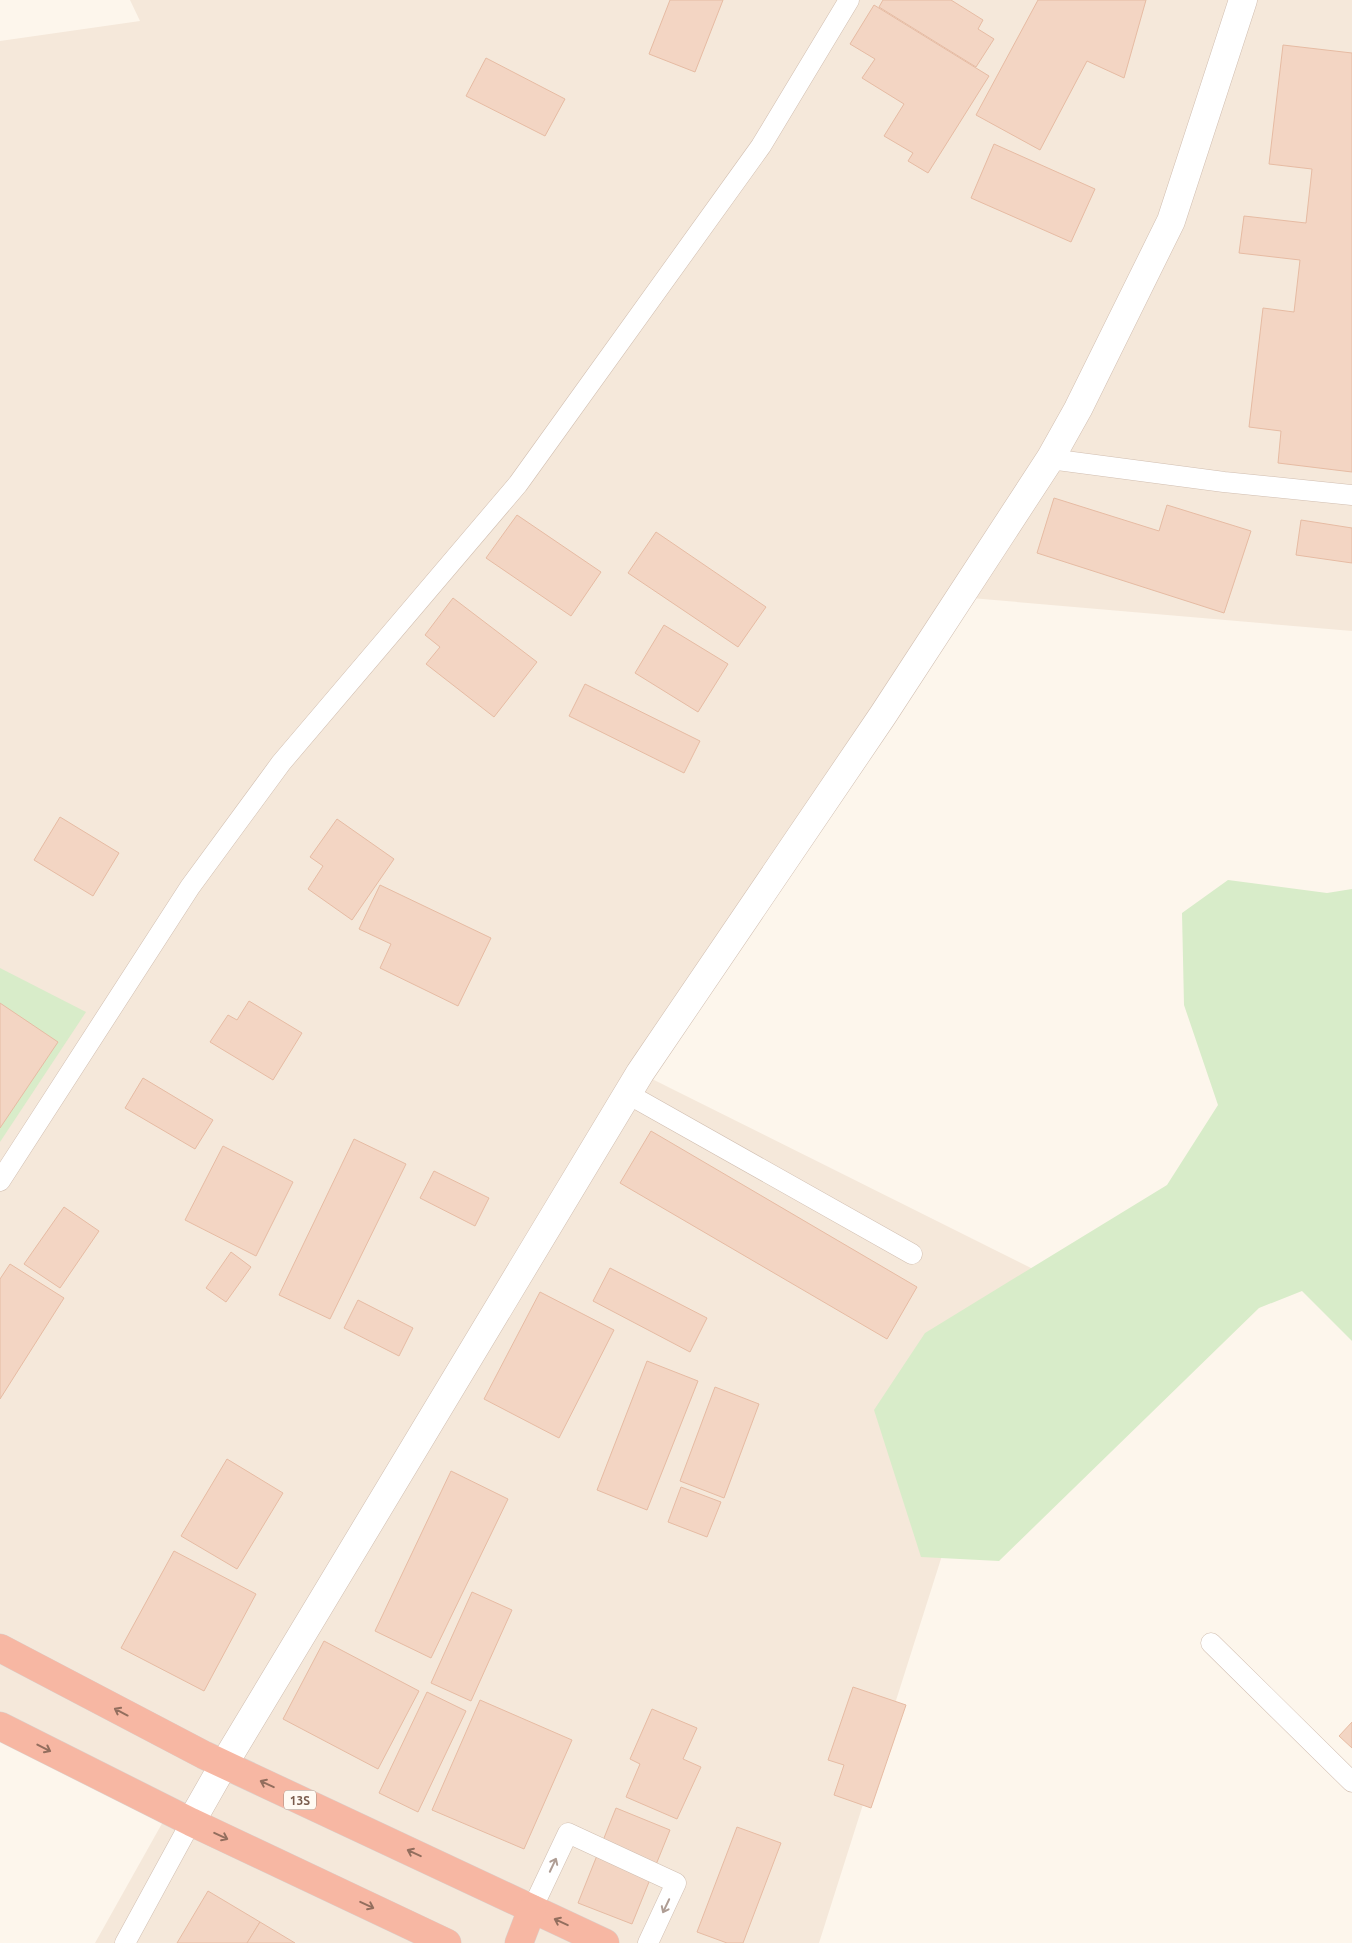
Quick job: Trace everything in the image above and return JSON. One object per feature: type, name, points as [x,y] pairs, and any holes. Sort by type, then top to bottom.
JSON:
[{"type":"highway","name":"13S","points":[[0,1648],[204,1755],[605,1943]]},
{"type":"highway","points":[[0,1726],[191,1822],[447,1943]]},
{"type":"highway","points":[[519,1943],[532,1909]]},
{"type":"street","points":[[191,1822],[224,1764],[640,1073],[883,715],[1050,459],[1078,409],[1172,221],[1242,0]]},
{"type":"lane","points":[[0,1181],[190,887],[281,763],[518,484],[761,146],[849,0]]},
{"type":"lane","points":[[1050,459],[1224,482],[1352,495]]},
{"type":"lane","points":[[628,1094],[912,1254]]},
{"type":"lane","points":[[1211,1643],[1352,1782]]},
{"type":"lane","points":[[125,1943],[191,1822]]},
{"type":"lane","points":[[532,1909],[568,1833],[676,1883],[648,1943]]},
{"type":"shaded area","points":[[130,0],[1352,0],[1352,631],[959,597],[640,1073],[1033,1269],[819,1943],[95,1943],[169,1811],[0,1726],[0,41],[140,21]]},
{"type":"green space","points":[[1228,880],[1327,893],[1352,889],[1352,1341],[1302,1291],[1259,1308],[999,1561],[921,1557],[874,1410],[925,1333],[1167,1185],[1218,1105],[1184,1005],[1182,913]]},
{"type":"green space","points":[[0,968],[86,1012],[0,1142]]},
{"type":"building","points":[[670,0],[723,0],[695,72],[649,54]]},
{"type":"building","points":[[883,0],[951,0],[983,20],[978,29],[994,39],[976,67],[879,7]]},
{"type":"building","points":[[1038,0],[1146,0],[1124,78],[1087,61],[1040,150],[976,115]]},
{"type":"building","points":[[874,5],[989,76],[928,173],[908,161],[913,153],[884,136],[904,104],[862,78],[875,59],[850,44]]},
{"type":"building","points":[[1283,45],[1352,53],[1352,472],[1278,463],[1281,431],[1249,427],[1263,308],[1294,312],[1300,260],[1239,253],[1244,216],[1306,223],[1312,169],[1269,164]]},
{"type":"building","points":[[486,58],[565,99],[545,136],[466,96]]},
{"type":"building","points":[[994,144],[1095,189],[1071,242],[971,198]]},
{"type":"building","points":[[1054,498],[1159,531],[1167,505],[1251,531],[1224,613],[1037,553]]},
{"type":"building","points":[[517,515],[601,572],[571,616],[486,558]]},
{"type":"building","points":[[1301,520],[1352,528],[1352,563],[1296,555]]},
{"type":"building","points":[[656,532],[766,607],[738,647],[628,573]]},
{"type":"building","points":[[453,598],[537,662],[494,717],[426,664],[440,647],[425,635]]},
{"type":"building","points":[[664,625],[728,664],[698,712],[635,673]]},
{"type":"building","points":[[585,684],[700,741],[684,773],[569,716]]},
{"type":"building","points":[[60,817],[119,853],[93,896],[34,860]]},
{"type":"building","points":[[337,819],[394,859],[352,920],[308,889],[323,866],[310,857]]},
{"type":"building","points":[[380,885],[491,938],[458,1006],[380,968],[391,944],[359,929]]},
{"type":"building","points":[[249,1001],[302,1033],[273,1080],[210,1042],[228,1015],[237,1020]]},
{"type":"building","points":[[0,1003],[58,1042],[0,1128]]},
{"type":"building","points":[[143,1078],[213,1120],[195,1149],[125,1108]]},
{"type":"building","points":[[651,1131],[917,1287],[887,1339],[620,1183]]},
{"type":"building","points":[[354,1139],[406,1164],[330,1319],[279,1295]]},
{"type":"building","points":[[223,1146],[293,1182],[256,1256],[185,1220]]},
{"type":"building","points":[[434,1171],[489,1198],[475,1226],[420,1198]]},
{"type":"building","points":[[64,1207],[99,1231],[60,1288],[24,1264]]},
{"type":"building","points":[[231,1252],[251,1267],[226,1302],[206,1288]]},
{"type":"building","points":[[10,1264],[64,1298],[0,1399],[0,1279]]},
{"type":"building","points":[[610,1268],[707,1318],[690,1352],[593,1301]]},
{"type":"building","points":[[540,1292],[614,1330],[559,1438],[484,1399]]},
{"type":"building","points":[[358,1300],[413,1328],[399,1356],[344,1328]]},
{"type":"building","points":[[647,1361],[698,1381],[647,1510],[597,1490]]},
{"type":"building","points":[[715,1387],[759,1404],[724,1498],[680,1481]]},
{"type":"building","points":[[227,1459],[283,1493],[237,1569],[181,1536]]},
{"type":"building","points":[[451,1471],[508,1499],[431,1658],[375,1631]]},
{"type":"building","points":[[681,1487],[721,1502],[707,1537],[668,1522]]},
{"type":"building","points":[[174,1551],[256,1594],[204,1691],[121,1648]]},
{"type":"building","points":[[472,1592],[512,1610],[471,1701],[431,1683]]},
{"type":"building","points":[[324,1641],[419,1691],[378,1769],[283,1719]]},
{"type":"building","points":[[853,1687],[906,1705],[871,1808],[834,1795],[844,1765],[828,1760]]},
{"type":"building","points":[[427,1692],[466,1711],[418,1812],[379,1793]]},
{"type":"building","points":[[480,1700],[572,1740],[524,1849],[432,1810]]},
{"type":"building","points":[[652,1709],[697,1728],[683,1759],[701,1767],[677,1819],[626,1797],[640,1764],[630,1759]]},
{"type":"building","points":[[1352,1722],[1352,1748],[1339,1736]]},
{"type":"building","points":[[616,1808],[670,1830],[632,1924],[578,1903]]},
{"type":"building","points":[[737,1827],[781,1843],[743,1943],[727,1943],[697,1932]]},
{"type":"building","points":[[208,1891],[260,1922],[247,1943],[177,1943]]},
{"type":"building","points":[[260,1922],[295,1943],[247,1943]]}]
